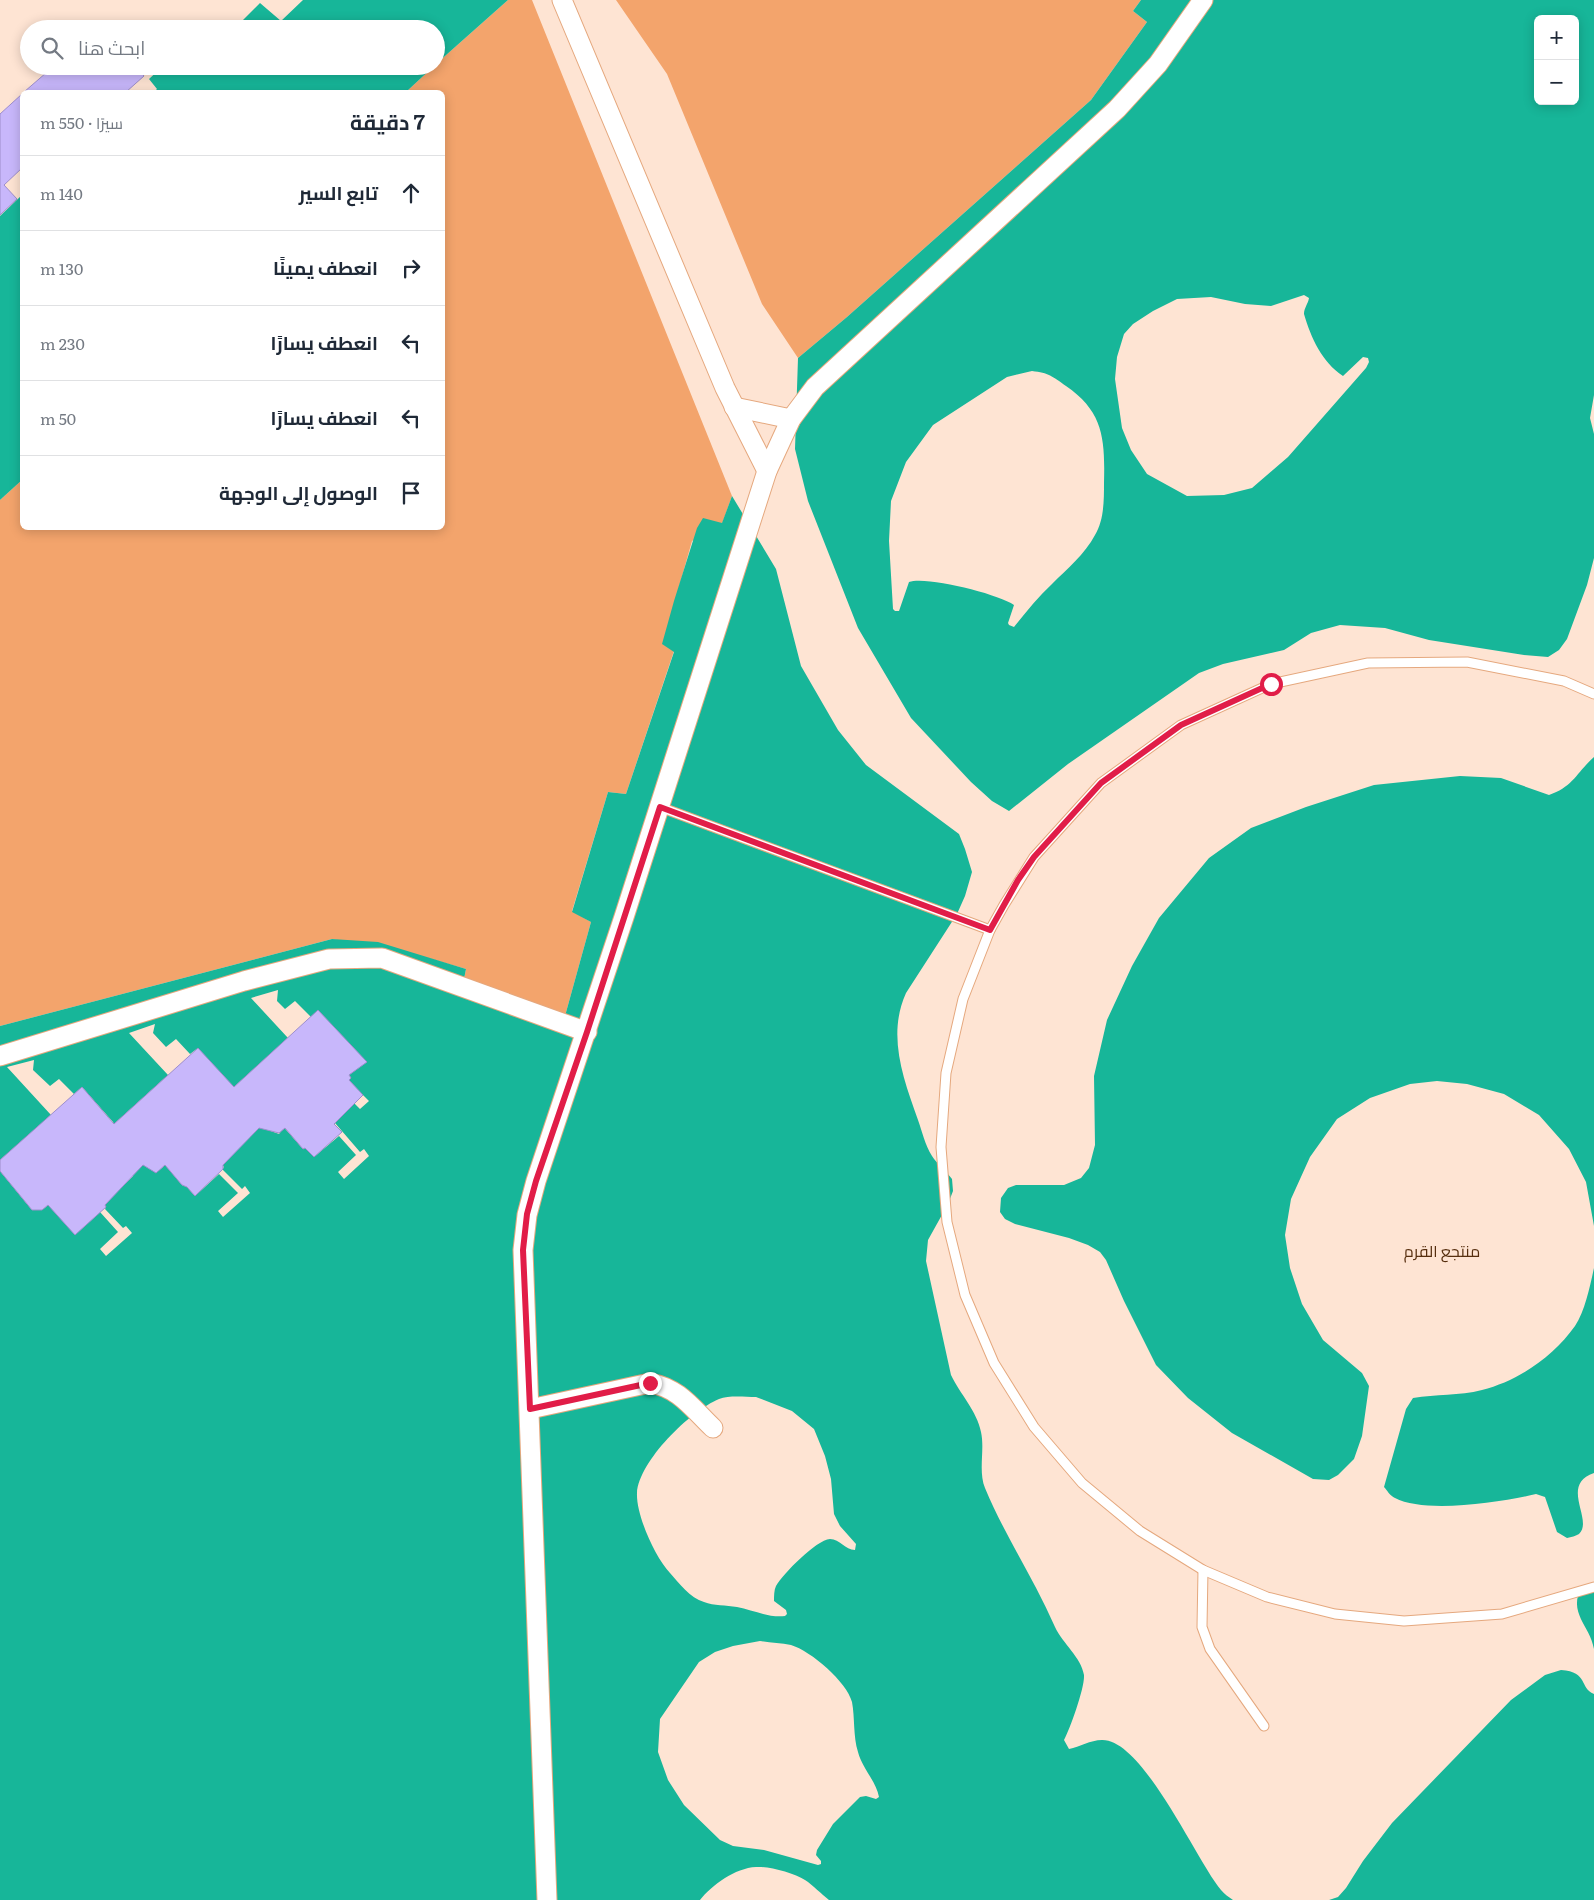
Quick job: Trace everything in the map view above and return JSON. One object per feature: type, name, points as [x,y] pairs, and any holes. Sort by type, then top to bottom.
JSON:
[{"type":"street","points":[[562,0],[734,407],[767,470]]},
{"type":"street","points":[[547,1900],[523,1250],[527,1214],[536,1181],[587,1032],[660,807],[767,470],[791,419],[815,387],[1117,108],[1158,64],[1203,0]]},
{"type":"street","points":[[734,407],[791,419]]},
{"type":"street","points":[[0,1056],[244,981],[330,959],[382,958],[587,1032]]},
{"type":"street","points":[[530,1409],[650,1383],[678,1393],[710,1425]]},
{"type":"lane","points":[[1594,694],[1564,681],[1467,662],[1368,663],[1271,684],[1181,725],[1101,783],[1034,857],[1018,880],[990,930],[962,1000],[946,1072],[941,1147],[947,1222],[965,1294],[994,1363],[1034,1427],[1082,1483],[1140,1531],[1203,1570],[1268,1597],[1335,1614],[1404,1621],[1502,1614],[1594,1587]]},
{"type":"lane","points":[[660,807],[990,930]]},
{"type":"lane","points":[[1203,1570],[1202,1627],[1210,1649],[1264,1726]]},
{"type":"shaded area","points":[[508,0],[532,0],[732,496],[722,524],[692,541],[663,644],[674,651],[626,794],[608,792],[572,911],[591,922],[565,1016],[463,984],[466,969],[428,958],[332,939],[0,1026],[0,500],[20,482],[20,530],[445,530],[445,90],[408,90],[424,75],[445,75],[445,56]]},
{"type":"shaded area","points":[[616,0],[1141,0],[1133,11],[1147,22],[1091,100],[847,317],[798,358],[762,304],[667,74]]},
{"type":"water","points":[[303,0],[508,0],[445,56],[445,20],[282,20]]},
{"type":"water","points":[[1141,0],[1594,0],[1594,395],[1590,418],[1594,434],[1594,558],[1587,585],[1567,639],[1559,650],[1548,657],[1429,640],[1385,628],[1340,625],[1311,633],[1284,650],[1223,664],[1199,673],[1068,764],[1009,811],[992,801],[971,782],[911,718],[858,628],[808,501],[795,449],[798,358],[847,317],[1091,100],[1147,22],[1133,11]],"holes":[[[1304,295],[1309,298],[1304,314],[1310,332],[1318,349],[1329,364],[1343,376],[1363,357],[1368,358],[1369,362],[1366,368],[1288,457],[1252,488],[1224,495],[1187,496],[1147,474],[1131,450],[1122,428],[1115,379],[1117,357],[1124,334],[1133,324],[1177,299],[1211,297],[1245,304],[1271,306]],[[1032,371],[1050,376],[1079,396],[1088,406],[1100,428],[1104,453],[1103,510],[1098,529],[1091,542],[1014,627],[1008,623],[1014,605],[978,591],[946,584],[909,582],[899,611],[895,611],[893,609],[889,541],[891,501],[906,462],[933,425],[1007,377]]]},
{"type":"water","points":[[260,3],[280,20],[243,20]]},
{"type":"water","points":[[153,75],[424,75],[408,90],[156,90],[149,79]]},
{"type":"water","points":[[20,197],[20,482],[0,500],[0,216]]},
{"type":"water","points":[[732,496],[776,569],[801,666],[838,730],[866,765],[959,834],[965,849],[972,872],[965,896],[957,914],[906,993],[900,1009],[897,1041],[907,1088],[927,1147],[936,1162],[952,1179],[953,1191],[928,1240],[926,1261],[951,1375],[979,1424],[982,1439],[983,1481],[993,1506],[1055,1627],[1076,1656],[1082,1668],[1084,1681],[1082,1689],[1064,1740],[1069,1749],[1102,1740],[1118,1745],[1134,1759],[1151,1779],[1167,1803],[1210,1875],[1222,1891],[1233,1900],[829,1900],[800,1877],[781,1870],[756,1867],[740,1870],[725,1878],[717,1883],[700,1900],[0,1900],[0,1026],[332,939],[378,942],[466,969],[463,984],[565,1016],[591,922],[572,912],[608,792],[626,794],[674,652],[662,644],[697,528],[703,518],[722,523]],"holes":[[[756,1397],[792,1411],[814,1429],[825,1456],[831,1479],[834,1514],[840,1526],[856,1544],[855,1550],[851,1550],[834,1539],[824,1541],[792,1566],[774,1591],[774,1601],[786,1610],[787,1614],[785,1616],[773,1616],[737,1607],[716,1605],[699,1600],[689,1594],[658,1557],[643,1524],[638,1502],[637,1493],[640,1480],[647,1466],[668,1438],[694,1414],[719,1399]],[[760,1641],[791,1645],[799,1648],[818,1660],[843,1685],[852,1702],[855,1740],[858,1752],[879,1797],[876,1799],[866,1796],[860,1797],[833,1824],[817,1850],[816,1855],[821,1861],[821,1864],[818,1865],[764,1850],[733,1846],[720,1840],[684,1805],[668,1780],[658,1752],[660,1719],[699,1662],[715,1652],[733,1646]]]},
{"type":"water","points":[[1594,757],[1594,1226],[1586,1182],[1569,1149],[1539,1115],[1504,1094],[1467,1084],[1437,1081],[1410,1084],[1370,1098],[1337,1119],[1310,1157],[1291,1199],[1285,1235],[1290,1268],[1302,1304],[1323,1340],[1362,1373],[1369,1386],[1362,1436],[1354,1459],[1338,1475],[1329,1480],[1313,1479],[1232,1433],[1188,1398],[1156,1365],[1106,1260],[1100,1252],[1069,1238],[1015,1224],[1005,1219],[1000,1212],[1001,1198],[1008,1188],[1016,1185],[1064,1185],[1081,1178],[1089,1168],[1095,1145],[1094,1076],[1107,1020],[1132,966],[1159,918],[1209,858],[1251,828],[1306,807],[1374,785],[1460,776],[1501,778],[1549,795],[1564,788]]},
{"type":"water","points":[[1594,1268],[1594,1473],[1584,1478],[1579,1486],[1578,1494],[1583,1528],[1579,1534],[1567,1538],[1557,1532],[1545,1497],[1536,1494],[1485,1503],[1444,1506],[1408,1503],[1392,1496],[1384,1487],[1406,1409],[1413,1398],[1482,1390],[1509,1381],[1534,1366],[1556,1348],[1579,1320]]},
{"type":"water","points":[[1594,1582],[1594,1649],[1581,1619],[1577,1604],[1582,1586]]},
{"type":"water","points":[[1561,1670],[1576,1674],[1580,1677],[1586,1688],[1594,1694],[1594,1900],[1329,1900],[1338,1897],[1346,1888],[1363,1861],[1392,1823],[1511,1700],[1545,1675]]},
{"type":"pier","points":[[278,990],[277,1001],[285,1009],[295,1001],[311,1017],[351,1078],[347,1083],[369,1101],[360,1109],[350,1099],[335,1123],[360,1152],[364,1149],[369,1156],[344,1179],[338,1172],[356,1155],[339,1136],[314,1157],[305,1148],[303,1149],[281,1124],[282,1130],[279,1134],[268,1130],[235,1094],[235,1086],[288,1038],[251,998]]},
{"type":"pier","points":[[155,1024],[153,1033],[166,1047],[176,1039],[190,1054],[198,1048],[250,1137],[240,1147],[231,1137],[193,1134],[224,1167],[222,1169],[242,1189],[245,1186],[250,1193],[223,1217],[218,1211],[238,1193],[219,1174],[195,1196],[187,1187],[182,1185],[162,1161],[163,1167],[158,1171],[114,1124],[168,1075],[129,1033]]},
{"type":"pier","points":[[34,1060],[33,1070],[50,1086],[59,1079],[74,1094],[82,1087],[113,1122],[117,1132],[121,1164],[133,1176],[122,1187],[81,1180],[123,1228],[126,1226],[132,1233],[106,1256],[100,1249],[118,1232],[100,1212],[48,1205],[42,1210],[32,1210],[0,1171],[0,1160],[51,1115],[7,1067]]},
{"type":"building","points":[[44,75],[144,76],[128,90],[26,90]]},
{"type":"building","points":[[20,96],[20,170],[4,185],[17,199],[0,215],[0,114]]},
{"type":"building","points":[[318,1010],[367,1062],[349,1075],[351,1078],[349,1080],[363,1095],[334,1124],[342,1132],[314,1157],[305,1148],[303,1149],[285,1128],[279,1133],[259,1128],[223,1165],[223,1169],[195,1196],[187,1187],[182,1185],[165,1165],[156,1173],[143,1165],[105,1205],[106,1207],[75,1235],[48,1205],[42,1210],[32,1210],[0,1171],[0,1160],[82,1087],[114,1124],[198,1048],[234,1087]]},
{"type":"district","name":"منتجع القرم","points":[[1442,1250]]},
{"type":"route","points":[[650,1383],[530,1409],[523,1250],[527,1214],[536,1181],[587,1032],[660,807],[990,930],[1018,880],[1034,857],[1101,783],[1181,725],[1271,684]]}]
